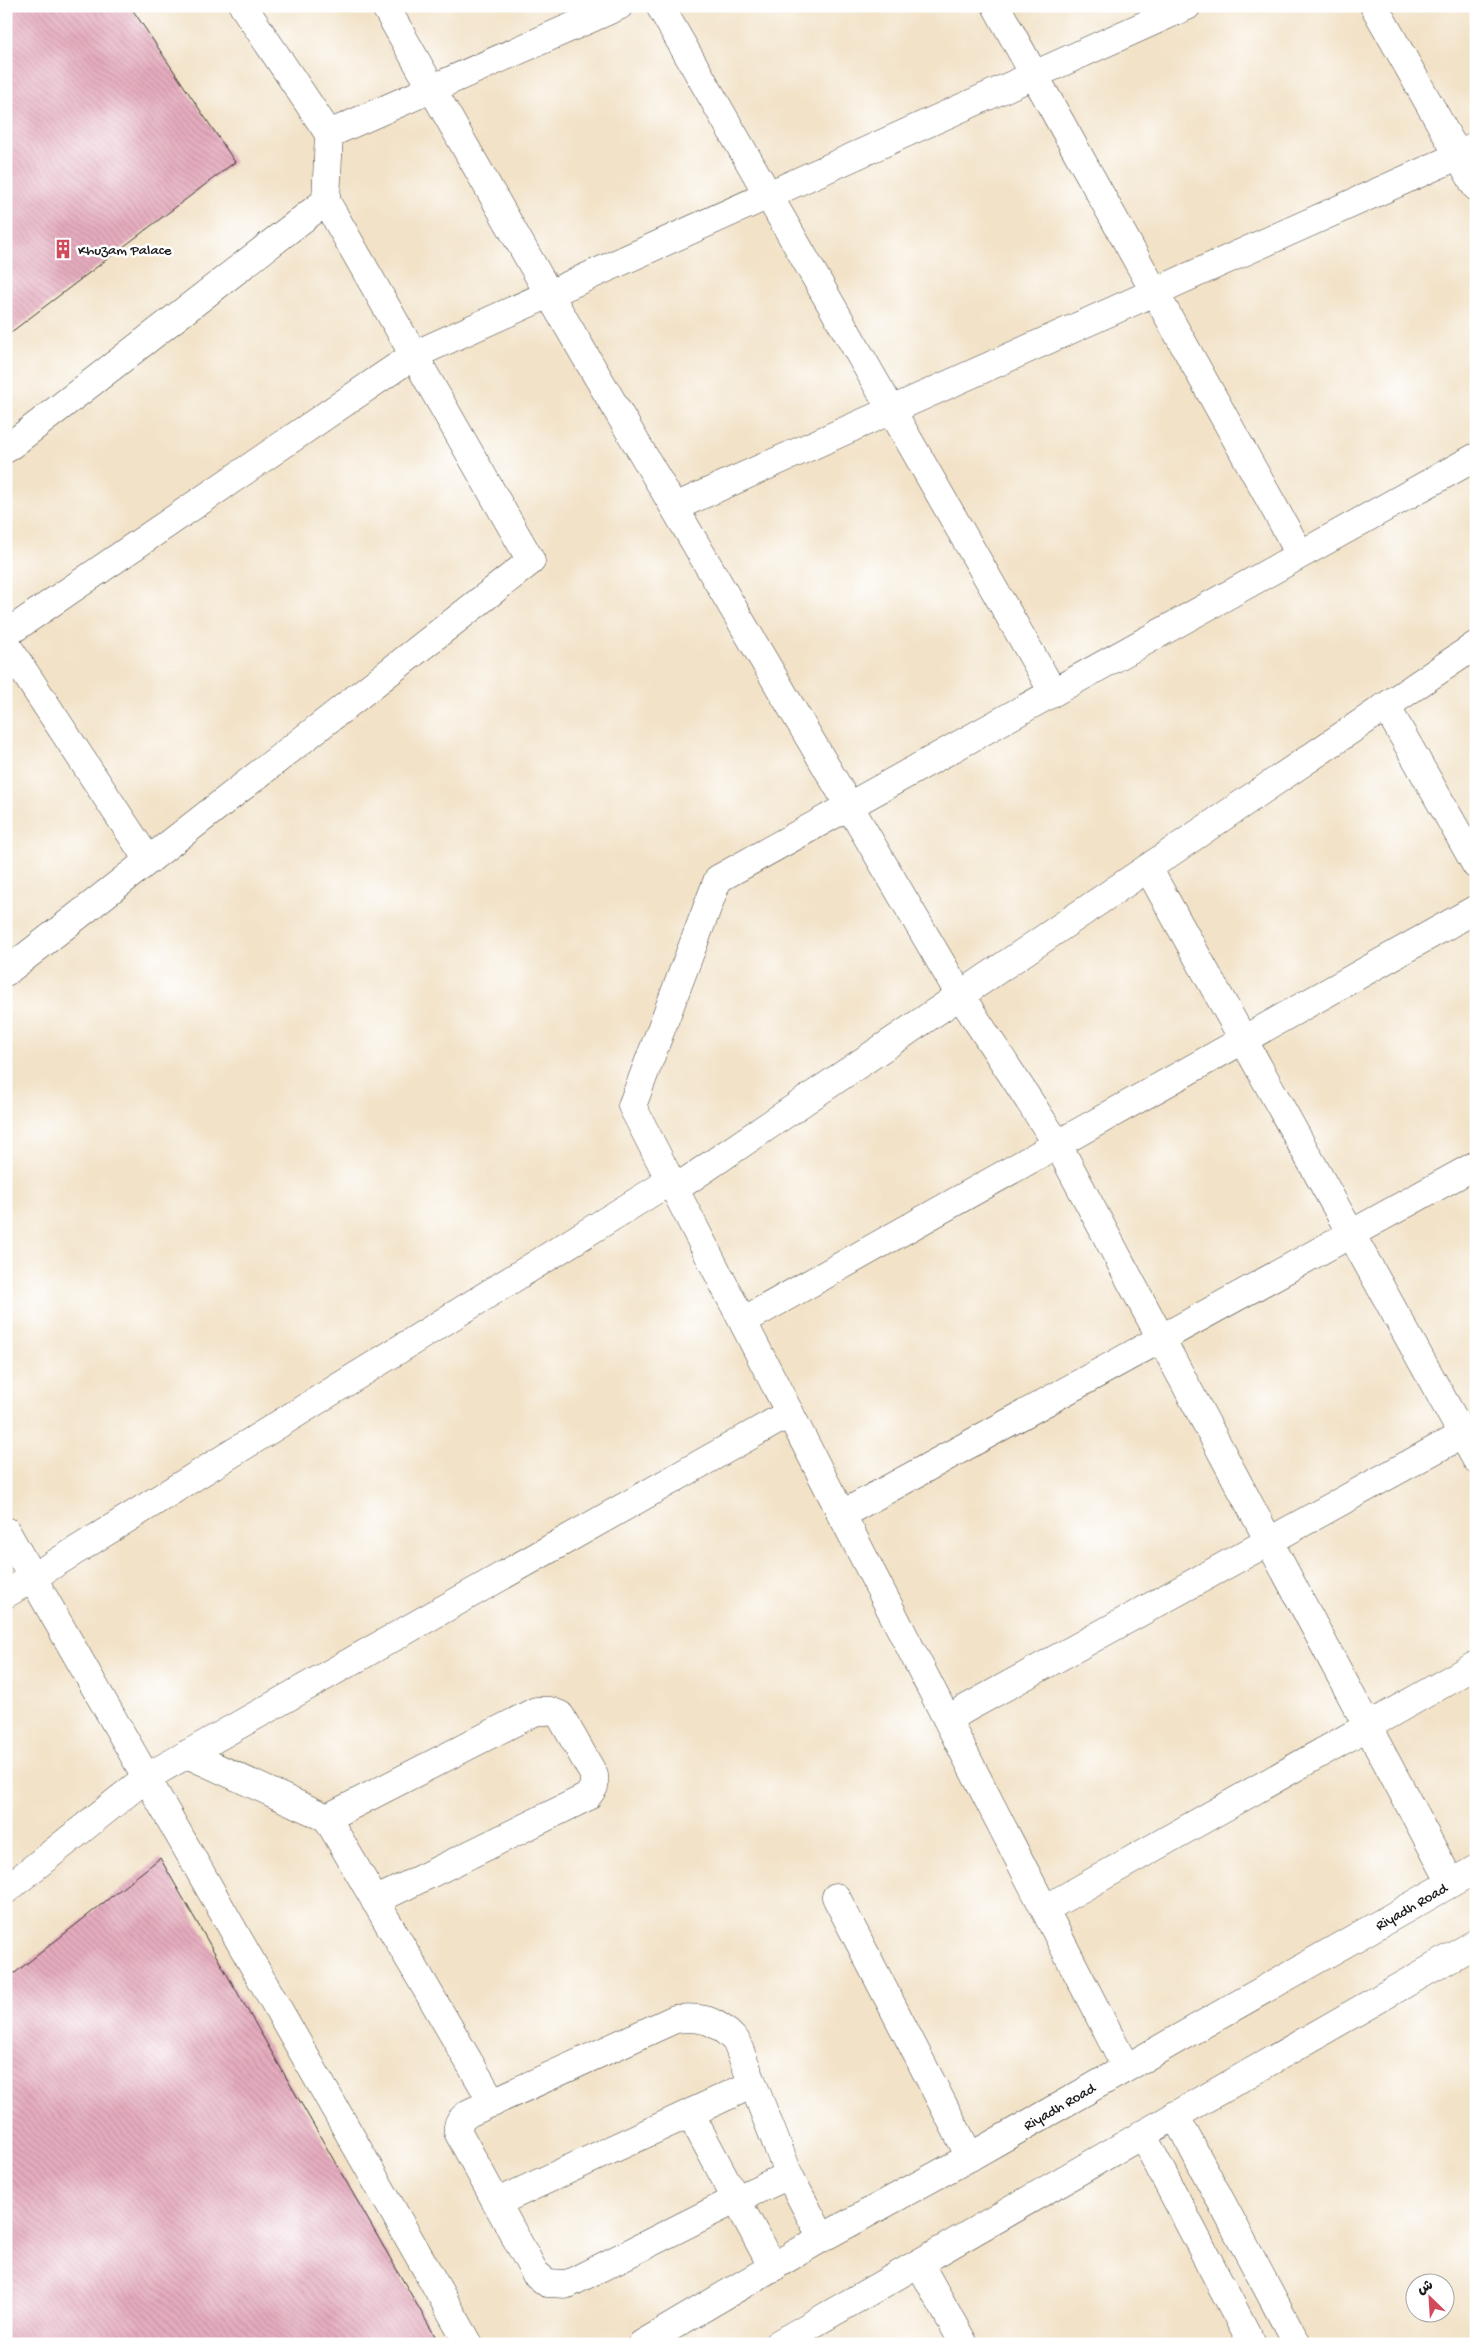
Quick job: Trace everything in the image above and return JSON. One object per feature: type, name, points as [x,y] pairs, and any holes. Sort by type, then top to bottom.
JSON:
[{"type":"main road","points":[[6,972],[531,561],[326,201],[329,134],[243,6]]},
{"type":"main road","points":[[385,6],[549,294],[960,995],[1058,1145],[1451,1883]]},
{"type":"main road","points":[[329,134],[619,6]]},
{"type":"main road","points":[[660,6],[1052,692]]},
{"type":"main road","points":[[996,6],[1300,554]]},
{"type":"main road","points":[[6,634],[414,355],[1187,6]]},
{"type":"main road","points":[[1374,6],[1467,151],[1476,187]]},
{"type":"main road","points":[[675,508],[1467,151]]},
{"type":"main road","points":[[6,449],[326,201]]},
{"type":"main road","points":[[1126,2068],[632,1106],[718,879],[849,804],[1476,457]]},
{"type":"main road","points":[[6,644],[148,860]]},
{"type":"main road","points":[[6,1594],[672,1185],[960,995],[1476,645]]},
{"type":"main road","points":[[1386,706],[1476,865]]},
{"type":"main road","points":[[1148,868],[1350,1234],[1469,1431],[1476,1459]]},
{"type":"main road","points":[[743,1321],[1476,909]]},
{"type":"main road","points":[[841,1515],[1476,1165]]},
{"type":"main road","points":[[6,1890],[147,1778],[790,1413]]},
{"type":"main road","points":[[947,1719],[1469,1431]]},
{"type":"main road","points":[[6,1531],[469,2344]]},
{"type":"main road","points":[[1045,1909],[1476,1665]]},
{"type":"main road","points":[[327,1818],[536,1711],[550,1711],[560,1715],[594,1776],[594,1787],[587,1797],[375,1901]]},
{"type":"main road","points":[[187,1754],[327,1818],[493,2103]]},
{"type":"main road","name":"Riyadh Road","points":[[642,2344],[822,2238],[970,2157],[1476,1869]]},
{"type":"main road","points":[[836,1898],[970,2157]]},
{"type":"main road","points":[[778,2344],[1476,1943]]},
{"type":"main road","points":[[789,2175],[568,2284],[546,2283],[535,2273],[458,2132],[457,2126],[460,2119],[469,2113],[675,2019],[698,2017],[725,2030],[736,2041],[789,2175],[822,2238]]},
{"type":"main road","points":[[496,2202],[752,2084]]},
{"type":"main road","points":[[690,2113],[738,2199],[773,2268]]},
{"type":"main road","points":[[1175,2115],[1297,2344]]},
{"type":"main road","points":[[1142,2134],[1252,2344]]},
{"type":"main road","points":[[919,2263],[964,2344]]},
{"type":"building","name":"Khuzam Palace","points":[[6,6],[130,6],[235,162],[6,336]]},
{"type":"building","points":[[160,1858],[439,2344],[6,2344],[6,1980]]},
{"type":"place","name":"Khuzam Palace","points":[[63,249]]}]
